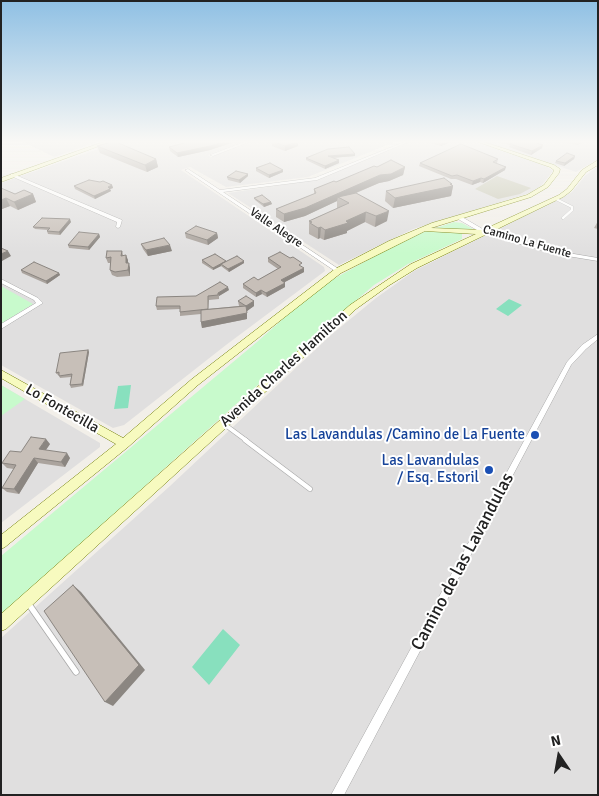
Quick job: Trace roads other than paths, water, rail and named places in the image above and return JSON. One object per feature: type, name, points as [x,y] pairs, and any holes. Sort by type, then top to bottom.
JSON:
[{"type":"main road","points":[[1,543],[124,444],[195,382],[338,271],[415,232],[536,192],[552,179]]},
{"type":"main road","name":"Avenida Charles Hamilton","points":[[1,624],[337,320],[369,295],[414,266],[465,237],[484,232],[556,199],[569,190],[577,179]]},
{"type":"main road","points":[[415,232],[440,230],[465,237]]},
{"type":"main road","name":"Lo Fontecilla","points":[[1,373],[124,444]]},
{"type":"street","points":[[22,179],[120,221],[118,227]]},
{"type":"street","name":"Valle Alegre","points":[[201,179],[338,271]]},
{"type":"street","points":[[220,191],[315,179]]},
{"type":"street","name":"Camino La Fuente","points":[[460,218],[484,232],[542,249],[598,260]]},
{"type":"street","points":[[1,281],[36,299],[40,303],[1,326]]},
{"type":"street","name":"Camino de las Lavandulas","points":[[338,795],[569,364],[584,347],[598,336]]},
{"type":"lane","points":[[556,199],[572,207],[572,210],[563,218]]},
{"type":"lane","points":[[224,424],[310,489]]},
{"type":"lane","points":[[27,601],[76,672]]},
{"type":"place","name":"Las Lavandulas /Camino de La Fuente","points":[[535,435]]},
{"type":"place","name":"Las Lavandulas / Esq. Estoril","points":[[489,470]]}]
